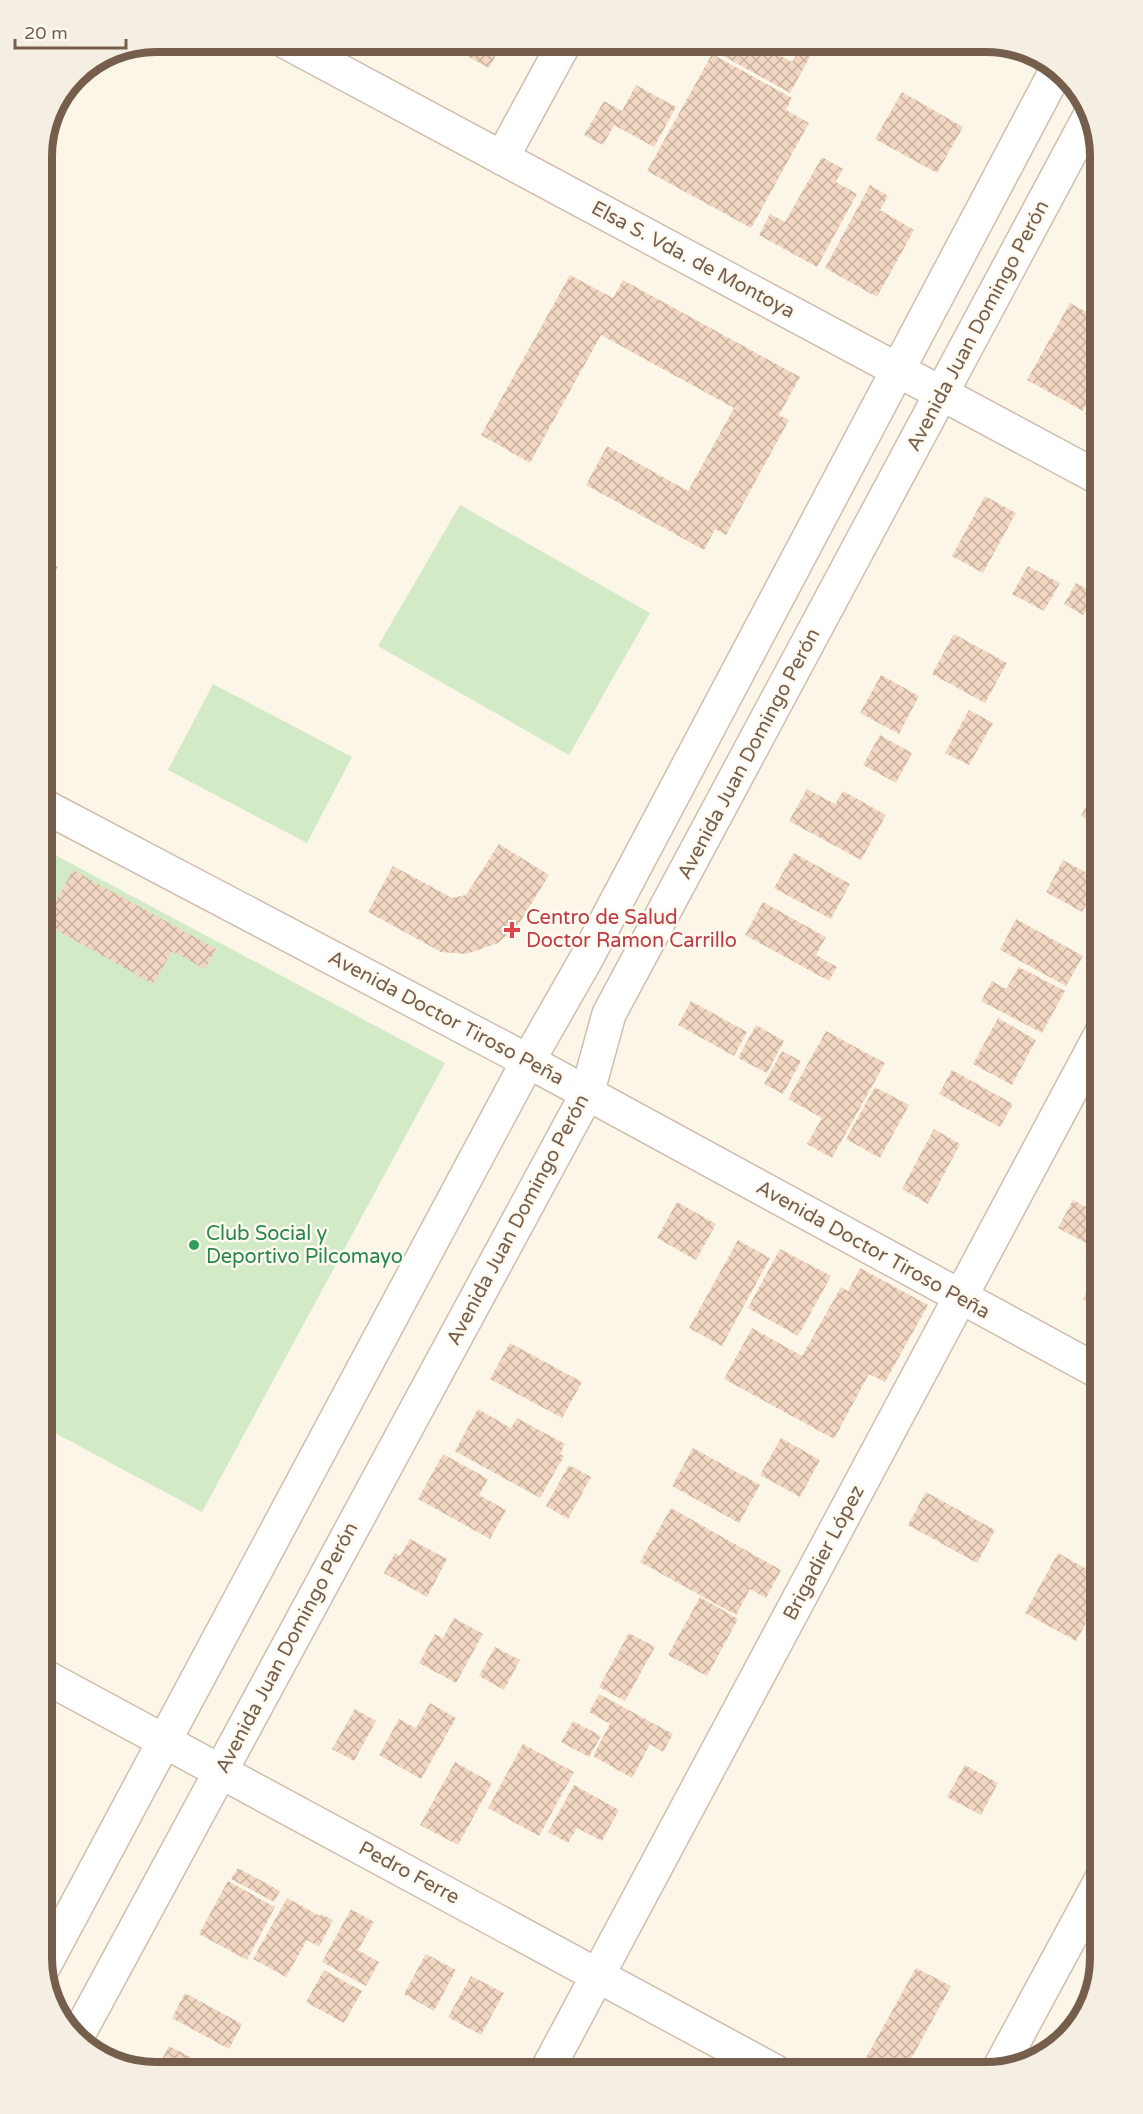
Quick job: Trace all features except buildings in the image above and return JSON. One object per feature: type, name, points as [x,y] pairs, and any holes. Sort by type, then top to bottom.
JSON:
[{"type":"street","name":"Elsa S. Vda. de Montoya","points":[[305,52],[1090,473]]},
{"type":"street","points":[[502,158],[559,52]]},
{"type":"street","points":[[52,1951],[528,1061],[585,961],[1053,77]]},
{"type":"street","name":"Avenida Juan Domingo Perón","points":[[81,2029],[587,1094],[609,1014],[1085,124]]},
{"type":"street","name":"Avenida Doctor Tiroso Peña","points":[[53,811],[528,1061],[1090,1367]]},
{"type":"street","name":"Brigadier López","points":[[552,2061],[1090,1055]]},
{"type":"street","name":"Pedro Ferre","points":[[52,1680],[757,2062]]},
{"type":"street","points":[[1004,2060],[1090,1900]]},
{"type":"green space","points":[[460,505],[650,613],[569,755],[378,646]]},
{"type":"green space","points":[[213,684],[352,757],[307,843],[168,770]]},
{"type":"green space","name":"Club Social y Deportivo Pilcomayo","points":[[53,854],[445,1063],[202,1512],[52,1432]]},
{"type":"place","name":"Centro de Salud Doctor Ramon Carrillo","points":[[512,930]]},
{"type":"place","name":"Club Social y Deportivo Pilcomayo","points":[[194,1245]]}]
